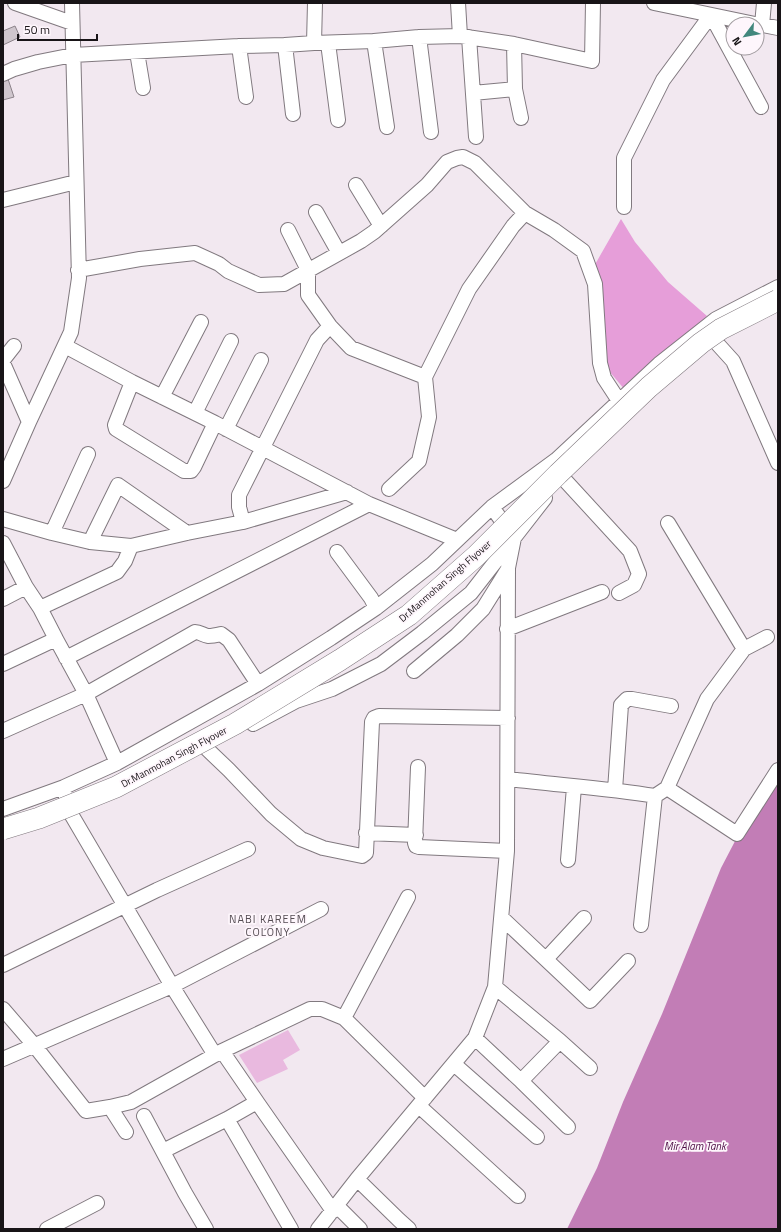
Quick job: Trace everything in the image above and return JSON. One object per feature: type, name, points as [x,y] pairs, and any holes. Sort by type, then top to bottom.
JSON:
[{"type":"highway","name":"Dr.Manmohan Singh Flyover","points":[[3,819],[88,790],[157,756],[300,675],[411,599],[674,357],[715,324],[778,292]]},
{"type":"highway","name":"Dr.Manmohan Singh Flyover","points":[[3,829],[39,818],[123,784],[235,724],[340,660],[409,615],[476,556],[648,387],[701,343],[721,329],[778,300]]},
{"type":"street","points":[[15,3],[72,23]]},
{"type":"street","points":[[3,481],[71,332],[79,278],[72,3]]},
{"type":"street","points":[[315,3],[321,43],[338,120]]},
{"type":"street","points":[[458,3],[473,93],[476,137]]},
{"type":"street","points":[[3,74],[38,62],[73,55],[464,36],[514,44],[592,61],[593,3]]},
{"type":"street","points":[[654,3],[689,7],[711,15],[725,18]]},
{"type":"street","points":[[760,16],[764,3]]},
{"type":"street","points":[[711,15],[761,107]]},
{"type":"street","points":[[624,207],[624,158],[663,80],[711,15]]},
{"type":"street","points":[[765,26],[778,28]]},
{"type":"street","points":[[419,37],[431,132]]},
{"type":"street","points":[[374,41],[387,127]]},
{"type":"street","points":[[514,44],[515,89],[521,118]]},
{"type":"street","points":[[285,45],[293,114]]},
{"type":"street","points":[[239,46],[246,97]]},
{"type":"street","points":[[137,52],[143,88]]},
{"type":"street","points":[[473,93],[515,89]]},
{"type":"street","points":[[78,270],[195,253],[219,264],[228,271],[259,285],[284,284],[361,241],[381,226],[427,185],[447,162],[463,157],[475,163],[525,213],[554,230],[583,251],[595,284],[600,363],[604,378],[619,400]]},
{"type":"street","points":[[3,200],[76,182]]},
{"type":"street","points":[[356,185],[381,226]]},
{"type":"street","points":[[316,212],[339,253]]},
{"type":"street","points":[[390,490],[419,460],[429,417],[425,377],[469,289],[513,226],[525,213]]},
{"type":"street","points":[[288,230],[308,270],[308,294],[330,326],[351,348],[425,377]]},
{"type":"street","points":[[3,809],[64,787],[117,764],[258,684],[376,608],[432,564],[492,507],[556,460],[659,364],[716,319],[778,287]]},
{"type":"street","points":[[3,836],[71,814],[102,802],[207,749],[296,701],[332,689],[381,664],[471,593],[562,477],[653,389],[684,362],[714,340],[752,318],[778,306]]},
{"type":"street","points":[[162,397],[201,322]]},
{"type":"street","points":[[243,522],[239,507],[239,495],[317,340],[330,326]]},
{"type":"street","points":[[714,340],[733,361],[778,463]]},
{"type":"street","points":[[195,413],[231,341]]},
{"type":"street","points":[[14,346],[3,362],[29,422]]},
{"type":"street","points":[[65,346],[369,504],[457,540]]},
{"type":"street","points":[[132,382],[115,425],[116,429],[184,471],[191,471],[262,360]]},
{"type":"street","points":[[52,533],[88,454]]},
{"type":"street","points":[[562,477],[630,551],[639,574],[634,585],[620,593]]},
{"type":"street","points":[[90,542],[118,486],[186,533]]},
{"type":"street","points":[[3,519],[90,542],[131,546],[243,522],[348,492]]},
{"type":"street","points":[[66,658],[369,504]]},
{"type":"street","points":[[318,1229],[357,1179],[475,1038],[496,987],[508,852],[508,568],[514,538],[492,507]]},
{"type":"street","points":[[668,523],[744,649]]},
{"type":"street","points":[[3,544],[26,588],[40,608],[86,694],[117,764]]},
{"type":"street","points":[[40,608],[117,572],[125,561],[131,546]]},
{"type":"street","points":[[337,552],[371,598],[376,608]]},
{"type":"street","points":[[414,671],[457,635],[483,609],[508,568]]},
{"type":"street","points":[[3,599],[26,588]]},
{"type":"street","points":[[507,629],[602,592]]},
{"type":"street","points":[[3,731],[86,694],[195,632],[200,632],[207,636],[221,634],[229,640],[258,684]]},
{"type":"street","points":[[508,779],[574,787],[615,790],[655,796],[667,788],[707,699],[744,649],[767,637]]},
{"type":"street","points":[[3,664],[56,639]]},
{"type":"street","points":[[615,790],[621,704],[627,699],[632,699],[672,706]]},
{"type":"street","points":[[207,749],[271,814],[301,839],[323,848],[362,856],[366,853],[372,722],[374,718],[379,716],[508,718]]},
{"type":"street","points":[[418,767],[416,846],[508,852]]},
{"type":"street","points":[[667,788],[738,834],[778,770]]},
{"type":"street","points":[[64,787],[71,814],[172,986],[218,1053],[257,1102],[335,1208],[360,1229]]},
{"type":"street","points":[[568,860],[574,787]]},
{"type":"street","points":[[641,925],[655,796]]},
{"type":"street","points":[[366,833],[416,835]]},
{"type":"street","points":[[3,965],[126,907],[157,890],[248,849]]},
{"type":"street","points":[[344,1018],[408,897]]},
{"type":"street","points":[[3,1059],[172,986],[321,908]]},
{"type":"street","points":[[502,918],[590,1001],[628,961]]},
{"type":"street","points":[[546,959],[584,918]]},
{"type":"street","points":[[496,987],[590,1068]]},
{"type":"street","points":[[3,1009],[34,1045],[86,1111],[131,1102],[218,1053],[310,1009],[322,1009],[344,1018],[422,1102],[518,1196]]},
{"type":"street","points":[[475,1038],[568,1127]]},
{"type":"street","points":[[521,1081],[560,1041]]},
{"type":"street","points":[[454,1064],[537,1137]]},
{"type":"street","points":[[163,1151],[227,1119],[257,1102]]},
{"type":"street","points":[[110,1107],[126,1132]]},
{"type":"street","points":[[144,1116],[206,1229]]},
{"type":"street","points":[[227,1119],[291,1229]]},
{"type":"street","points":[[357,1179],[410,1229]]},
{"type":"street","points":[[47,1229],[97,1203]]},
{"type":"shaded area","points":[[621,219],[635,242],[668,282],[707,316],[625,390],[604,365],[593,268]]},
{"type":"shaded area","points":[[288,1030],[300,1050],[283,1060],[288,1069],[257,1083],[239,1055]]},
{"type":"water","name":"Mir Alam Tank","points":[[778,772],[778,1229],[567,1229],[597,1168],[623,1102],[662,1014],[721,868],[757,799]]},
{"type":"building","points":[[15,26],[20,37],[3,45],[3,31]]},
{"type":"building","points":[[8,79],[14,97],[3,100],[3,80]]},
{"type":"district","name":"NABI KAREEM COLONY","points":[[268,925]]}]
